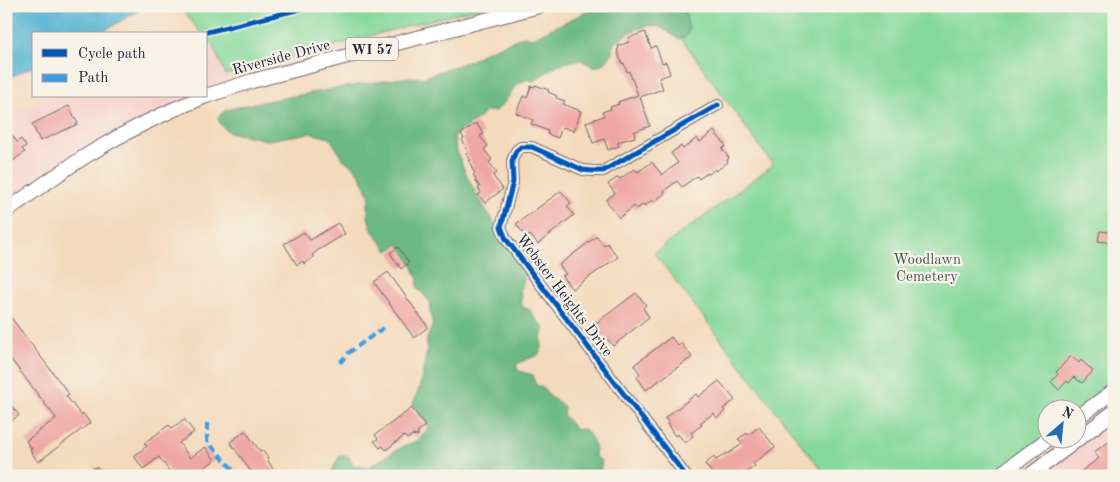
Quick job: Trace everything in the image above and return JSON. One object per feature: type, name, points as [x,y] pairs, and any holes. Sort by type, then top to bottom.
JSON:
[{"type":"main road","name":"Riverside Drive","points":[[208,95],[252,81],[540,6]]},
{"type":"main road","name":"Riverside Drive","points":[[6,212],[88,155],[126,132],[201,98]]},
{"type":"main road","points":[[1088,410],[1114,391]]},
{"type":"main road","points":[[1088,431],[1114,412]]},
{"type":"main road","points":[[998,476],[1038,446]]},
{"type":"main road","points":[[1029,476],[1063,450]]},
{"type":"street","name":"Webster Heights Drive","points":[[686,476],[506,239],[501,227],[513,182],[512,162],[516,151],[521,147],[532,147],[583,170],[603,171],[718,105]]},
{"type":"shaded area","points":[[213,46],[231,87],[208,95],[208,47]]},
{"type":"shaded area","points":[[47,98],[201,98],[157,117],[6,211],[6,117]]},
{"type":"shaded area","points":[[1114,412],[1114,476],[1029,476],[1064,450],[1088,450],[1088,432]]},
{"type":"green space","points":[[179,6],[487,6],[226,75],[213,46],[208,41],[208,32],[200,32]]},
{"type":"green space","points":[[599,6],[690,6],[685,12],[689,30],[687,36],[679,39],[660,27],[651,25],[625,35],[613,44],[612,53],[607,61],[599,66],[592,66],[581,60],[557,65],[533,81],[527,79],[515,86],[496,111],[486,111],[477,120],[459,131],[454,137],[457,152],[469,181],[526,273],[520,291],[522,296],[520,302],[523,307],[530,310],[544,330],[541,337],[542,348],[538,355],[518,363],[516,367],[519,371],[533,375],[536,384],[564,407],[563,415],[576,430],[583,429],[589,434],[594,445],[595,457],[601,461],[600,476],[332,476],[333,468],[340,456],[348,456],[354,465],[367,468],[403,446],[417,441],[429,427],[413,404],[419,389],[427,352],[427,339],[433,324],[430,314],[431,303],[417,287],[418,279],[399,244],[388,251],[372,230],[368,217],[370,196],[359,173],[343,159],[330,138],[310,133],[268,140],[228,132],[220,124],[218,117],[226,110],[251,104],[344,87],[410,77],[422,78],[472,60],[485,52],[524,36],[532,38]]},
{"type":"green space","name":"Woodlawn Cemetery","points":[[658,6],[1110,6],[1114,12],[1114,396],[1088,406],[1088,400],[1038,400],[1038,450],[1041,450],[1006,476],[826,476],[654,253],[773,165]]},
{"type":"water","points":[[6,6],[147,6],[102,32],[32,32],[32,67],[6,79]]},
{"type":"building","points":[[645,32],[651,48],[656,46],[662,63],[666,62],[670,74],[659,78],[663,89],[640,97],[650,126],[634,132],[635,137],[618,142],[619,146],[608,150],[604,139],[593,143],[586,122],[604,116],[602,112],[619,104],[618,102],[638,95],[629,71],[627,72],[624,63],[622,64],[617,50],[619,49],[618,46],[629,42],[628,38]]},
{"type":"building","points":[[535,85],[549,90],[548,92],[557,96],[556,98],[565,101],[563,104],[581,111],[574,131],[562,127],[558,138],[547,134],[548,131],[531,124],[533,120],[516,113],[523,96],[527,98],[531,86],[534,87]]},
{"type":"building","points":[[69,106],[78,124],[40,141],[32,124]]},
{"type":"building","points":[[476,123],[484,134],[480,136],[488,146],[484,149],[492,160],[489,162],[497,173],[493,176],[503,189],[485,203],[478,195],[481,193],[478,188],[480,187],[473,175],[475,173],[471,167],[473,166],[466,154],[468,152],[461,134]]},
{"type":"building","points":[[6,127],[17,142],[21,139],[26,146],[22,149],[25,152],[6,166]]},
{"type":"building","points":[[714,131],[726,146],[722,149],[729,158],[728,162],[708,175],[707,173],[699,179],[697,176],[682,187],[677,181],[654,202],[652,200],[645,206],[644,204],[636,209],[634,206],[619,218],[606,200],[615,193],[608,184],[618,177],[620,179],[634,169],[638,172],[652,162],[662,175],[678,163],[671,153],[681,146],[683,149],[697,138],[700,142]]},
{"type":"building","points":[[561,191],[571,203],[567,206],[574,215],[538,244],[530,235],[527,238],[516,224]]},
{"type":"building","points":[[338,223],[345,234],[317,251],[312,255],[314,257],[304,264],[303,261],[297,265],[284,244],[304,232],[310,240]]},
{"type":"building","points":[[1100,231],[1114,233],[1114,243],[1098,241]]},
{"type":"building","points":[[597,236],[604,246],[607,243],[618,257],[572,289],[562,276],[566,274],[559,265]]},
{"type":"building","points":[[398,247],[409,263],[401,269],[390,253]]},
{"type":"building","points":[[388,272],[428,327],[414,338],[374,282]]},
{"type":"building","points":[[636,293],[646,305],[643,308],[649,317],[613,346],[606,337],[602,339],[592,326]]},
{"type":"building","points":[[6,311],[69,394],[66,396],[90,423],[38,462],[26,441],[56,418],[6,353]]},
{"type":"building","points":[[671,337],[678,346],[681,343],[692,357],[646,390],[637,377],[640,374],[634,365]]},
{"type":"building","points":[[1071,356],[1079,363],[1081,360],[1093,371],[1082,383],[1074,377],[1069,383],[1067,381],[1059,390],[1051,382],[1058,374],[1056,372]]},
{"type":"building","points":[[719,381],[735,400],[723,409],[725,411],[717,418],[714,413],[700,423],[702,425],[691,433],[693,436],[685,443],[678,434],[675,436],[665,418],[696,394],[698,397]]},
{"type":"building","points":[[6,399],[19,415],[6,425]]},
{"type":"building","points":[[412,408],[425,426],[418,431],[418,436],[412,435],[407,439],[404,436],[386,450],[383,446],[380,448],[374,441],[378,439],[375,435]]},
{"type":"building","points":[[184,419],[194,432],[179,443],[190,458],[205,447],[215,460],[201,470],[203,472],[199,476],[173,476],[159,457],[143,469],[134,456],[147,446],[144,443],[169,425],[172,428]]},
{"type":"building","points":[[759,427],[775,447],[753,464],[755,466],[742,476],[714,476],[705,464],[714,457],[716,460],[728,454],[742,444],[738,439]]},
{"type":"building","points":[[245,431],[260,451],[262,450],[268,458],[275,472],[270,476],[254,476],[230,442]]},
{"type":"building","points":[[1110,441],[1114,446],[1114,476],[1075,476],[1099,458],[1094,452]]},
{"type":"building","points":[[95,467],[113,476],[90,476]]},
{"type":"marked path","points":[[340,363],[347,354],[383,328]]},
{"type":"marked path","points":[[207,423],[207,441],[239,476]]},
{"type":"cycle path","points":[[207,32],[313,6]]},
{"type":"cycle path","points":[[686,476],[506,239],[501,227],[513,182],[512,161],[516,151],[521,147],[532,147],[583,170],[603,171],[718,105]]}]
